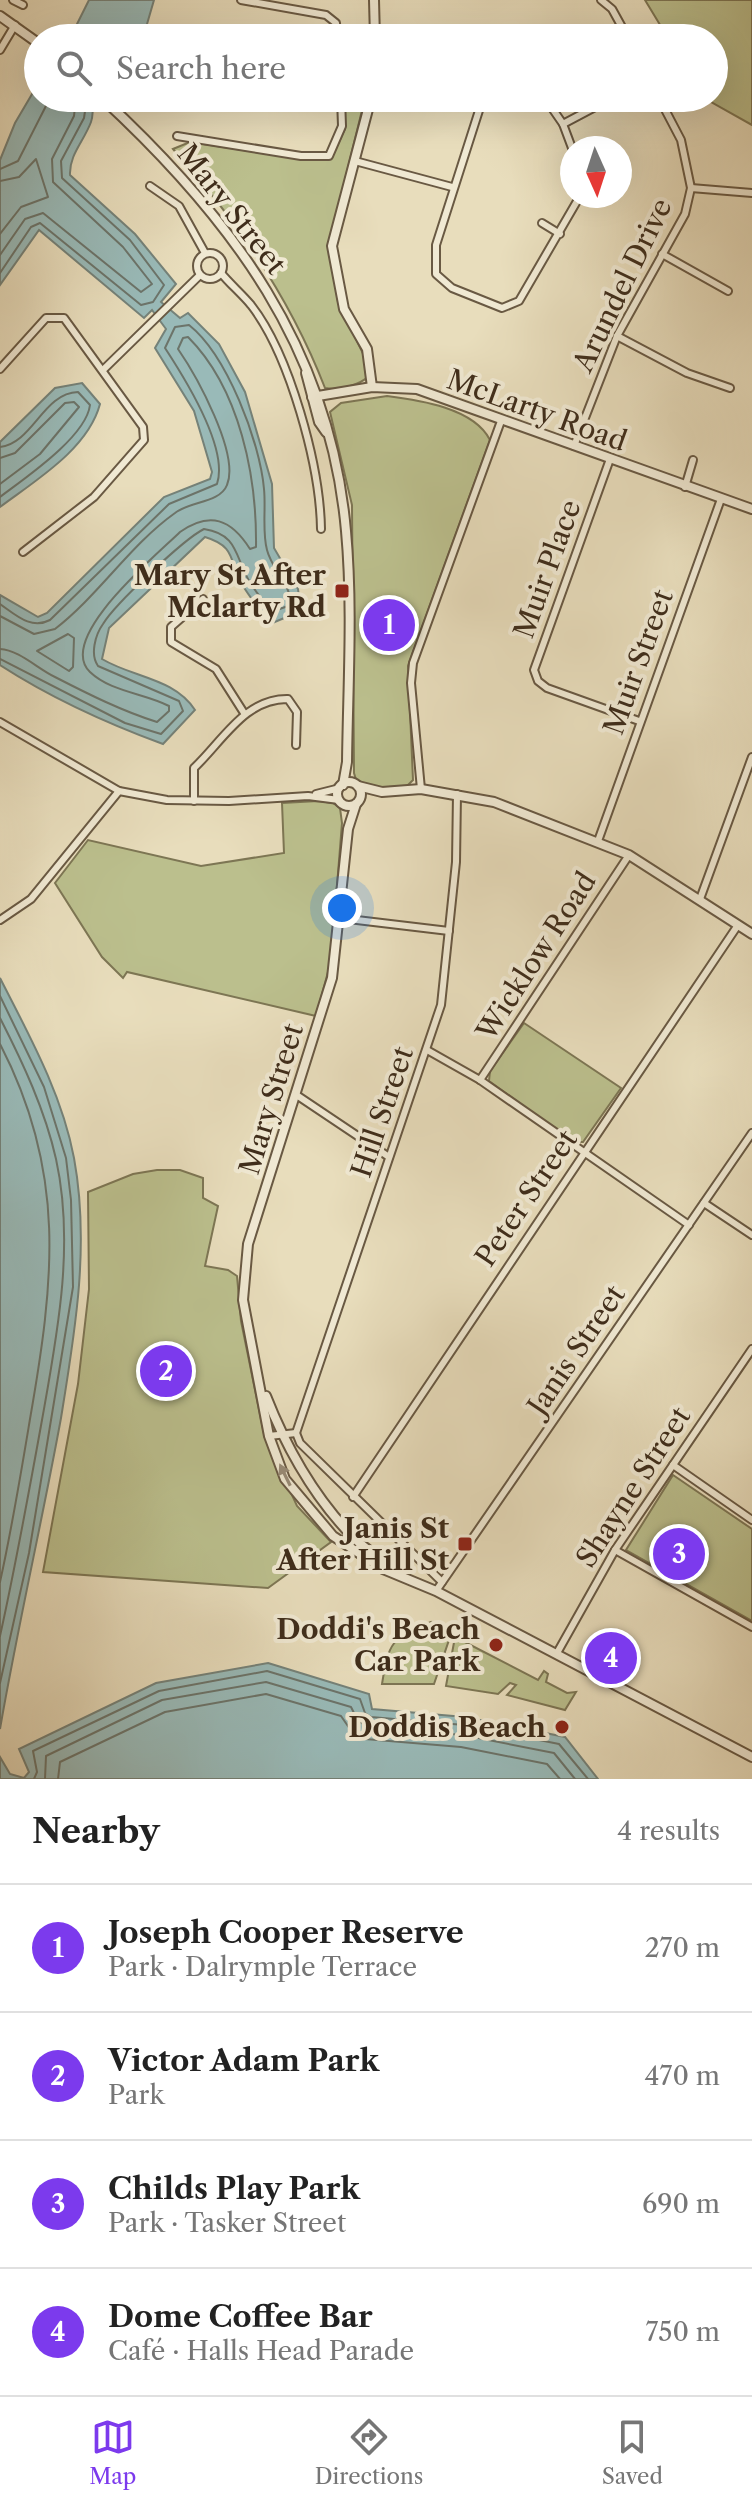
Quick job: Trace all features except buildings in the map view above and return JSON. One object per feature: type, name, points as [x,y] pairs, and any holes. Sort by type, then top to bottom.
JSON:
[{"type":"street","points":[[13,0],[23,5]]},
{"type":"street","points":[[241,0],[326,15],[336,24]]},
{"type":"street","points":[[374,0],[375,24]]},
{"type":"street","points":[[601,0],[612,9],[620,24]]},
{"type":"street","points":[[0,16],[24,32]]},
{"type":"street","points":[[0,50],[15,25]]},
{"type":"street","name":"Mary Street","points":[[117,112],[178,171],[240,247],[273,297],[315,396],[343,506],[348,563],[347,762],[340,801],[348,829]]},
{"type":"street","points":[[177,136],[301,156],[329,156],[342,126],[342,112]]},
{"type":"street","points":[[367,112],[332,246],[344,309],[367,349],[372,387]]},
{"type":"street","points":[[478,112],[436,245],[436,274],[452,288],[502,308],[519,301],[574,208]]},
{"type":"street","points":[[555,112],[568,136]]},
{"type":"street","points":[[563,124],[586,112]]},
{"type":"street","name":"Arundel Drive","points":[[574,446],[617,336],[685,214],[691,188],[681,140],[666,112]]},
{"type":"street","points":[[355,161],[452,187]]},
{"type":"street","points":[[150,186],[179,206],[205,253]]},
{"type":"street","points":[[691,188],[752,193]]},
{"type":"street","points":[[542,223],[560,234]]},
{"type":"street","points":[[222,259],[240,247]]},
{"type":"street","points":[[200,275],[197,261],[205,253],[211,252],[222,259]]},
{"type":"street","points":[[662,254],[728,291]]},
{"type":"street","points":[[222,259],[221,273],[251,306],[288,380],[320,491],[321,529]]},
{"type":"street","points":[[200,275],[209,279],[221,273]]},
{"type":"street","points":[[104,369],[200,275]]},
{"type":"street","points":[[0,369],[39,325],[55,316],[64,318],[104,369],[143,427],[144,440],[94,497],[23,552]]},
{"type":"street","points":[[617,336],[687,373],[730,388]]},
{"type":"street","name":"McLarty Road","points":[[315,396],[372,387],[417,389],[685,487],[752,506]]},
{"type":"street","name":"McLarty Road","points":[[318,407],[342,393]]},
{"type":"street","points":[[421,789],[411,683],[413,663],[501,421]]},
{"type":"street","name":"Muir Place","points":[[610,459],[534,670],[538,681],[547,688],[639,721]]},
{"type":"street","points":[[685,487],[693,460]]},
{"type":"street","name":"Muir Street","points":[[598,841],[721,499]]},
{"type":"street","points":[[203,599],[171,627],[171,642],[216,669],[244,713]]},
{"type":"street","points":[[194,801],[194,768],[244,713],[275,699],[288,699],[297,712],[296,745]]},
{"type":"street","points":[[0,722],[119,791],[194,801],[308,796],[358,802],[382,792],[421,789],[494,802],[629,855],[752,934]]},
{"type":"street","points":[[700,899],[752,757]]},
{"type":"street","name":"Mary Street","points":[[347,762],[356,785],[358,802],[348,829],[332,978],[244,1268],[244,1314],[260,1380],[269,1436],[285,1479],[312,1515],[358,1554],[405,1577]]},
{"type":"street","points":[[308,796],[356,785],[382,792]]},
{"type":"street","points":[[1,921],[41,888],[119,791]]},
{"type":"street","name":"Hill Street","points":[[296,1433],[441,1005],[457,794]]},
{"type":"street","name":"Wicklow Road","points":[[480,1080],[629,855]]},
{"type":"street","points":[[340,918],[449,931]]},
{"type":"street","name":"Peter Street","points":[[353,1497],[738,925]]},
{"type":"street","points":[[427,1050],[480,1080],[689,1225]]},
{"type":"street","points":[[295,1094],[389,1157]]},
{"type":"street","name":"Janis Street","points":[[436,1591],[752,1133]]},
{"type":"street","points":[[704,1203],[752,1235]]},
{"type":"street","name":"Shayne Street","points":[[557,1653],[615,1550],[752,1349]]},
{"type":"street","name":"Mary Street","points":[[260,1380],[298,1464],[341,1523],[364,1547],[405,1577]]},
{"type":"street","points":[[269,1436],[296,1433],[300,1443],[442,1582]]},
{"type":"street","points":[[673,1465],[752,1520]]},
{"type":"street","points":[[615,1550],[752,1627]]},
{"type":"street","points":[[405,1577],[557,1653],[752,1757]]},
{"type":"green space","points":[[645,0],[752,0],[752,125],[728,112],[728,24],[660,24]]},
{"type":"green space","points":[[344,112],[362,112],[329,245],[338,302],[369,366],[369,376],[355,385],[330,389],[325,388],[296,323],[260,262],[219,204],[173,149],[190,142],[301,159],[332,157],[345,129]]},
{"type":"green space","points":[[387,396],[429,403],[459,413],[472,420],[490,440],[408,666],[413,780],[407,786],[370,788],[357,783],[354,773],[352,505],[330,412],[341,403]]},
{"type":"green space","points":[[282,803],[333,803],[340,808],[342,823],[331,961],[316,1016],[127,972],[123,978],[102,957],[55,883],[88,840],[201,866],[284,853]]},
{"type":"green space","points":[[524,1023],[621,1088],[583,1142],[573,1142],[489,1081],[490,1071]]},
{"type":"green space","points":[[180,1170],[203,1178],[203,1198],[218,1206],[205,1266],[228,1270],[237,1276],[241,1321],[264,1434],[297,1506],[331,1542],[268,1588],[43,1572],[78,1384],[89,1289],[88,1192],[133,1174]]},
{"type":"green space","points":[[673,1475],[752,1529],[752,1621],[626,1550]]},
{"type":"green space","points":[[431,1622],[450,1637],[434,1684],[382,1684],[394,1643]]},
{"type":"green space","points":[[455,1637],[538,1680],[544,1671],[548,1674],[546,1682],[567,1693],[576,1692],[565,1710],[507,1695],[516,1685],[510,1683],[498,1694],[446,1686]]},
{"type":"water","points":[[89,0],[154,0],[147,24],[77,24]]},
{"type":"water","points":[[24,108],[24,112],[93,112],[91,122],[74,154],[70,175],[135,234],[176,284],[161,302],[180,318],[188,313],[219,344],[245,392],[272,484],[274,548],[298,589],[301,611],[270,624],[243,586],[228,551],[205,537],[109,628],[102,659],[176,691],[195,710],[163,744],[79,709],[0,665],[0,595],[38,617],[47,613],[164,497],[210,479],[212,472],[194,411],[155,348],[166,329],[152,310],[144,318],[39,230],[0,285],[0,160]]},
{"type":"water","points":[[82,383],[100,404],[94,420],[73,449],[59,462],[0,507],[0,442],[55,388]]},
{"type":"water","points":[[0,978],[43,1065],[69,1134],[79,1191],[81,1256],[75,1321],[54,1457],[0,1729]]},
{"type":"water","points":[[268,1663],[369,1694],[372,1709],[465,1717],[565,1737],[598,1779],[0,1779],[0,1757],[10,1774],[24,1778],[29,1772],[19,1749],[156,1683]]},
{"type":"place","name":"Mary St After Mclarty Rd","points":[[342,591]]},
{"type":"place","name":"Joseph Cooper Reserve","points":[[389,625]]},
{"type":"place","name":"Victor Adam Park","points":[[166,1371]]},
{"type":"place","name":"Janis St After Hill St","points":[[465,1544]]},
{"type":"place","name":"Childs Play Park","points":[[679,1554]]},
{"type":"place","name":"Doddi's Beach Car Park","points":[[496,1645]]},
{"type":"place","name":"Dome Coffee Bar","points":[[611,1658]]},
{"type":"place","name":"Doddis Beach","points":[[562,1727]]}]
